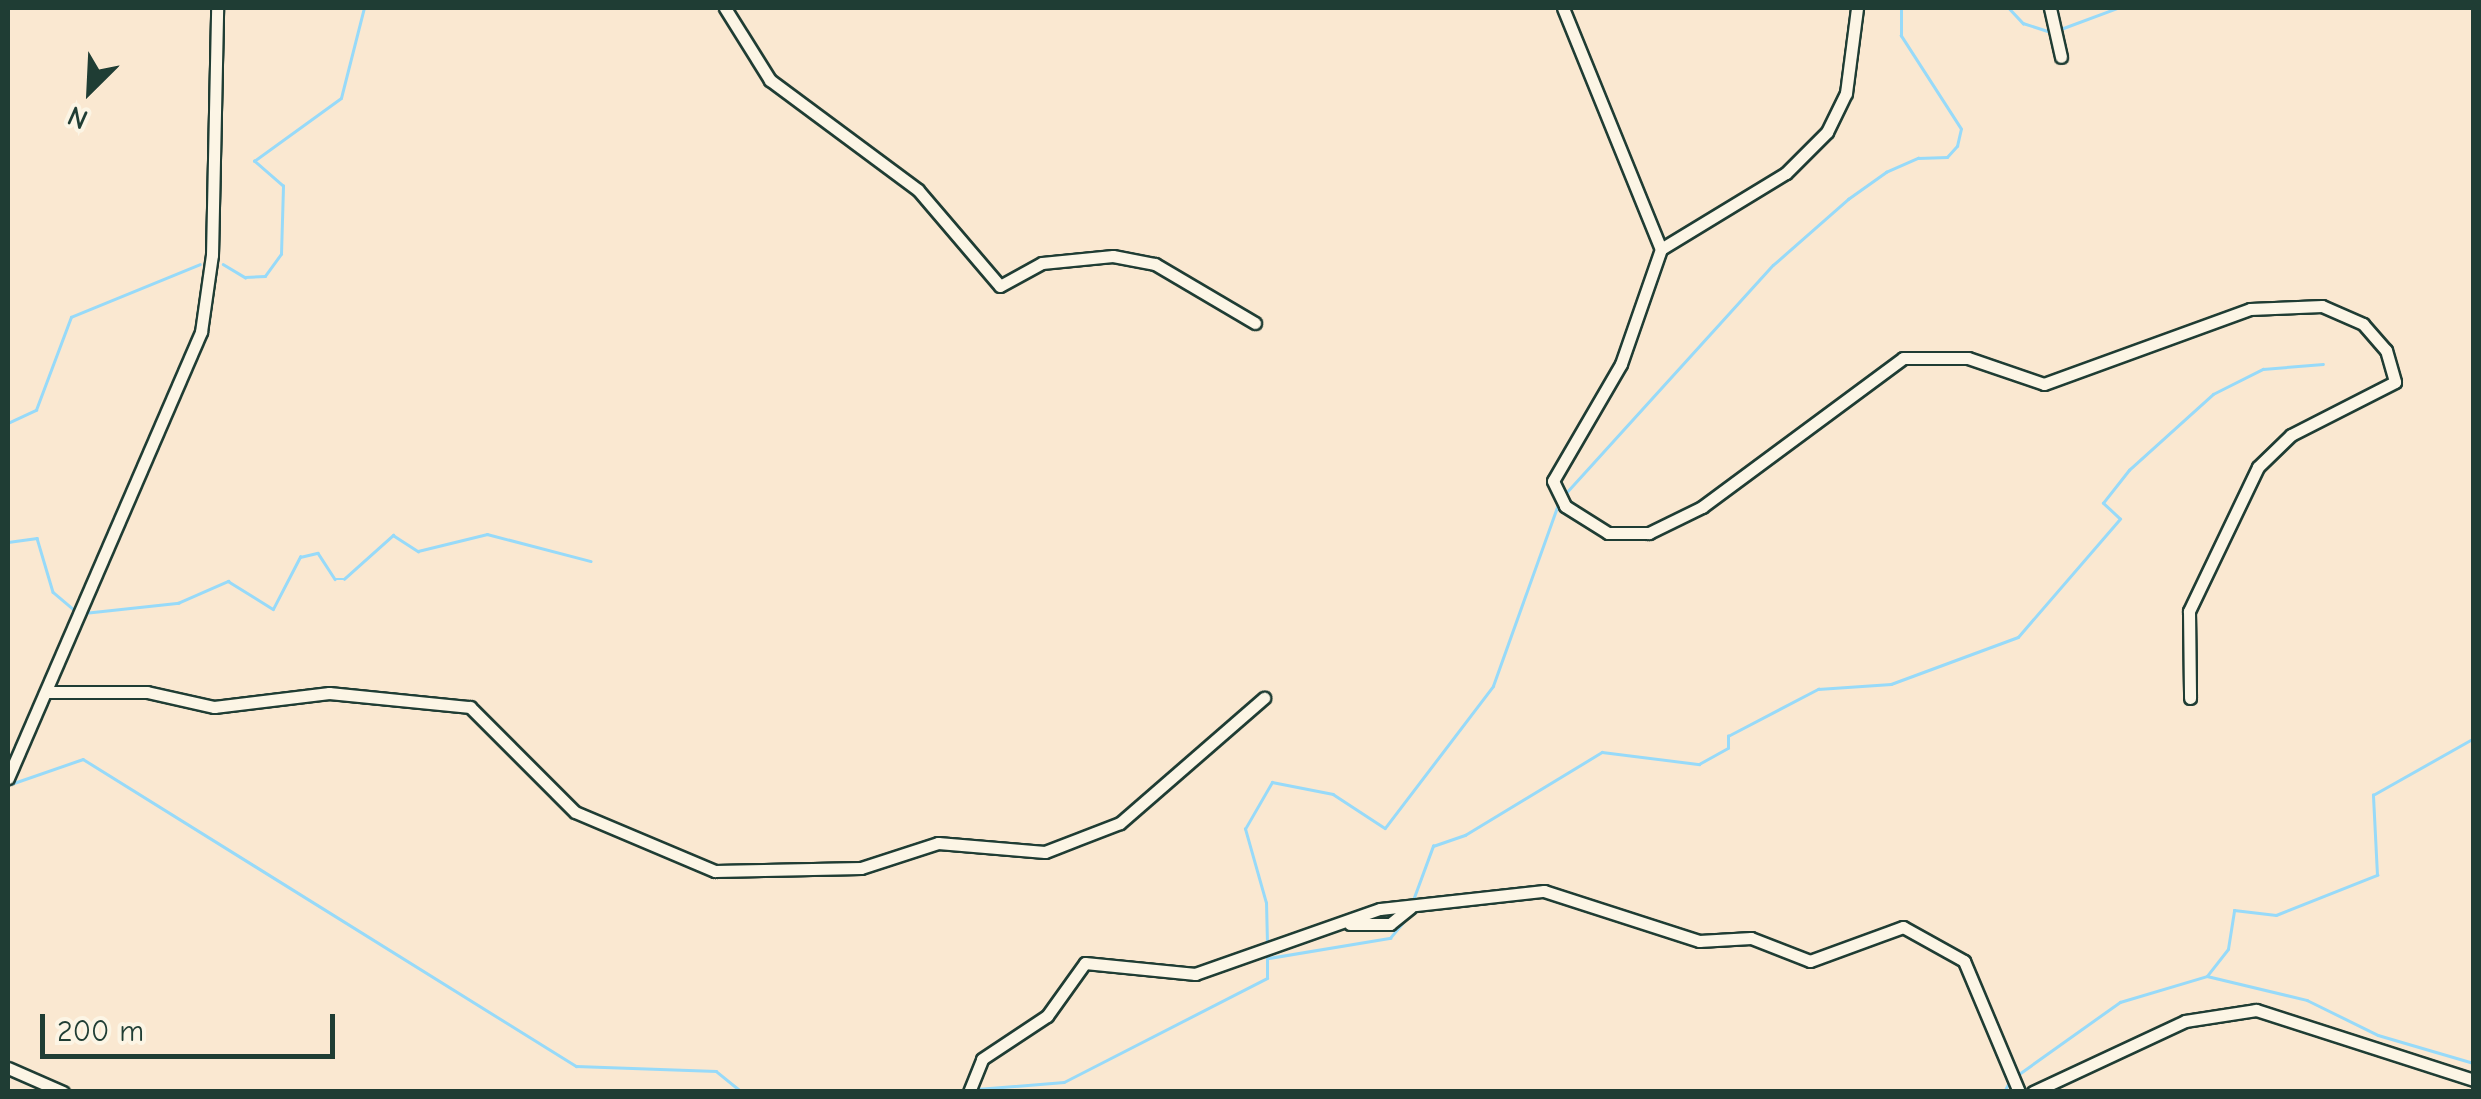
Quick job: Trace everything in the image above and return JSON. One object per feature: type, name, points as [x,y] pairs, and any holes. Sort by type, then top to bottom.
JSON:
[{"type":"street","points":[[8,778],[201,332],[212,256],[217,8]]},
{"type":"street","points":[[725,8],[770,80],[918,190],[1000,286],[1042,263],[1113,256],[1155,264],[1256,323]]},
{"type":"street","points":[[1564,8],[1661,250]]},
{"type":"street","points":[[1857,8],[1846,93],[1827,132],[1786,173],[1661,250],[1621,364],[1553,482],[1576,515],[1623,536],[1702,508],[1903,358],[1968,358],[2044,384],[2250,309],[2322,306],[2363,324],[2386,350],[2396,382],[2291,435],[2258,467],[2189,611],[2190,698]]},
{"type":"street","points":[[2050,8],[2061,57]]},
{"type":"street","points":[[46,692],[147,692],[214,708],[329,693],[470,708],[574,812],[715,871],[861,868],[938,843],[1045,852],[1120,823],[1264,698]]},
{"type":"street","points":[[970,1092],[982,1059],[1047,1016],[1085,963],[1196,974],[1345,924],[1410,908],[1544,891],[1699,941],[1751,938],[1810,960],[1903,927],[1964,960],[2019,1092]]},
{"type":"street","points":[[2033,1092],[2184,1021],[2256,1010],[2474,1080]]},
{"type":"street","points":[[8,1068],[63,1092]]},
{"type":"waterway","points":[[223,264],[245,277],[265,276],[281,254],[283,186],[254,161],[341,98],[364,8]]},
{"type":"waterway","points":[[1565,494],[1773,265],[1848,199],[1886,172],[1918,158],[1947,157],[1957,146],[1961,129],[1901,36],[1901,8]]},
{"type":"waterway","points":[[2009,8],[2023,23],[2050,32]]},
{"type":"waterway","points":[[2058,30],[2117,8]]},
{"type":"waterway","points":[[8,423],[36,410],[71,317],[200,264]]},
{"type":"waterway","points":[[1412,903],[1433,846],[1465,835],[1602,752],[1699,764],[1728,748],[1728,736],[1818,689],[1891,684],[2018,637],[2120,519],[2103,503],[2129,470],[2213,394],[2263,369],[2323,364]]},
{"type":"waterway","points":[[1267,943],[1266,903],[1245,829],[1272,782],[1333,794],[1385,828],[1493,686],[1558,504]]},
{"type":"waterway","points":[[84,613],[178,603],[228,581],[273,609],[300,557],[318,553],[335,579],[344,579],[393,535],[418,551],[487,534],[591,561]]},
{"type":"waterway","points":[[8,542],[37,538],[53,592],[76,611]]},
{"type":"waterway","points":[[2207,976],[2228,949],[2234,910],[2276,915],[2377,875],[2373,795],[2474,738]]},
{"type":"waterway","points":[[8,785],[83,759],[576,1066],[716,1071],[742,1092]]},
{"type":"waterway","points":[[1269,958],[1390,938],[1406,919]]},
{"type":"waterway","points":[[977,1089],[1064,1082],[1267,978],[1267,951]]},
{"type":"waterway","points":[[2019,1074],[2120,1002],[2207,976],[2307,1000],[2378,1035],[2474,1063]]},
{"type":"waterway","points":[[2004,1092],[2009,1082]]},
{"type":"waterway","points":[[952,1092],[964,1090]]}]
